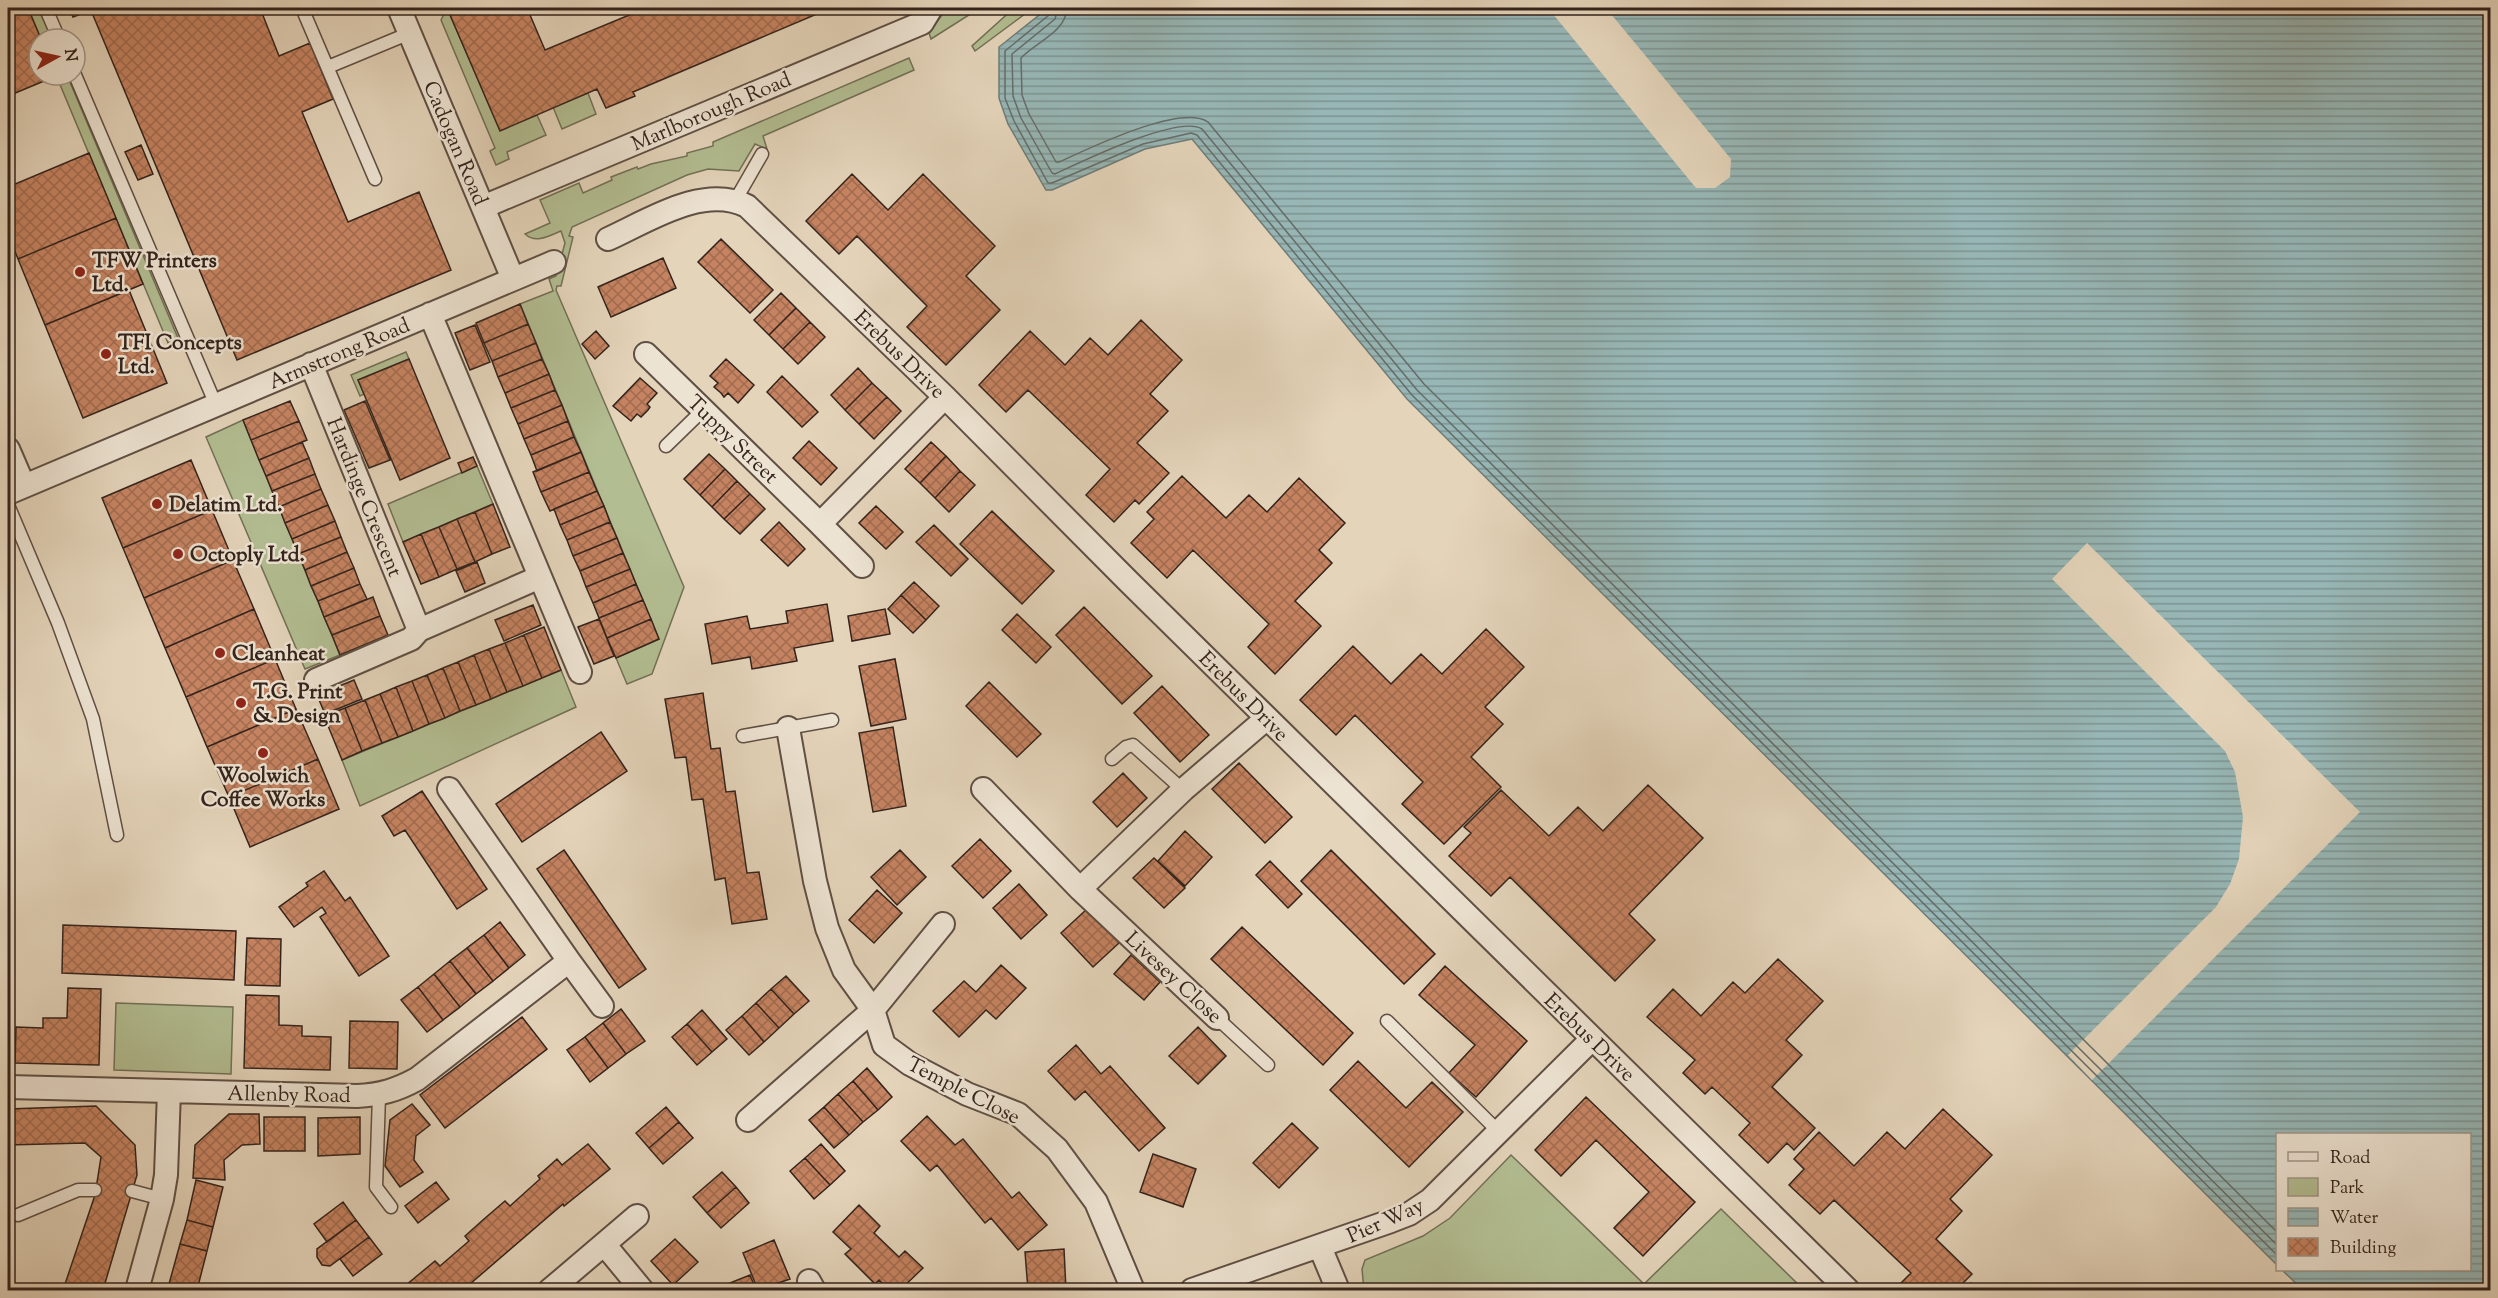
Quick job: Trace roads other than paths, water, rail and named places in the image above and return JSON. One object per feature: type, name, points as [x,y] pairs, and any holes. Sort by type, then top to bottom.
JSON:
[{"type":"street","name":"Cadogan Road","points":[[399,8],[513,279]]},
{"type":"street","name":"Marlborough Road","points":[[483,207],[922,23],[931,8]]},
{"type":"street","points":[[608,239],[673,210],[703,200],[735,201]]},
{"type":"street","name":"Erebus Drive","points":[[735,201],[760,218],[945,397],[1267,718],[1848,1290]]},
{"type":"street","name":"Armstrong Road","points":[[8,449],[16,490],[554,262]]},
{"type":"street","points":[[430,314],[580,672]]},
{"type":"street","name":"Tuppy Street","points":[[646,354],[862,566]]},
{"type":"street","name":"Hardinge Crescent","points":[[311,364],[419,630]]},
{"type":"street","points":[[820,524],[945,397]]},
{"type":"street","points":[[315,680],[411,639],[419,630],[540,577]]},
{"type":"street","points":[[1080,889],[1183,790],[1267,718]]},
{"type":"street","name":"Temple Close","points":[[788,728],[815,881],[827,928],[844,970],[873,1010],[884,1046],[910,1064],[967,1094],[1018,1114],[1057,1149],[1096,1202],[1133,1290]]},
{"type":"street","points":[[449,789],[602,1006]]},
{"type":"street","name":"Livesey Close","points":[[983,789],[1080,889],[1217,1018]]},
{"type":"street","points":[[748,1120],[873,1010],[943,924]]},
{"type":"street","name":"Allenby Road","points":[[8,1087],[339,1096],[379,1095],[396,1090],[417,1078],[568,960]]},
{"type":"street","name":"Pier Way","points":[[1192,1290],[1409,1214],[1430,1200],[1592,1039]]},
{"type":"street","points":[[137,1290],[162,1199],[166,1175],[169,1091]]},
{"type":"street","points":[[550,1290],[637,1216]]},
{"type":"street","points":[[604,1244],[642,1290]]},
{"type":"street","points":[[1320,1247],[1338,1290]]},
{"type":"lane","points":[[302,8],[375,179]]},
{"type":"lane","points":[[46,9],[54,27]]},
{"type":"lane","points":[[328,67],[410,33]]},
{"type":"lane","points":[[80,87],[216,405]]},
{"type":"lane","points":[[735,201],[762,154]]},
{"type":"lane","points":[[666,446],[703,410]]},
{"type":"lane","points":[[8,505],[58,623],[93,719],[117,835]]},
{"type":"lane","points":[[743,736],[832,720]]},
{"type":"lane","points":[[1112,759],[1126,747],[1133,745],[1183,790]]},
{"type":"lane","name":"Livesey Close","points":[[1217,1018],[1268,1065]]},
{"type":"lane","points":[[1387,1021],[1499,1132]]},
{"type":"lane","points":[[379,1095],[376,1187],[391,1207]]},
{"type":"lane","points":[[18,1215],[78,1190],[95,1190]]},
{"type":"lane","points":[[132,1191],[162,1199]]},
{"type":"water","points":[[1048,8],[2490,8],[2490,1290],[2303,1290],[2283,1271],[2471,1271],[2471,1133],[2276,1133],[2276,1264],[1407,399],[1192,139],[1145,149],[1052,190],[1046,190],[1008,124],[999,98],[999,47]]},
{"type":"place","name":"TFW Printers Ltd.","points":[[80,272]]},
{"type":"place","name":"TFI Concepts Ltd.","points":[[106,354]]},
{"type":"place","name":"Delatim Ltd.","points":[[157,504]]},
{"type":"place","name":"Octoply Ltd.","points":[[178,554]]},
{"type":"place","name":"Cleanheat","points":[[220,653]]},
{"type":"place","name":"T.G. Print & Design","points":[[241,703]]},
{"type":"place","name":"Woolwich Coffee Works","points":[[263,753]]}]
